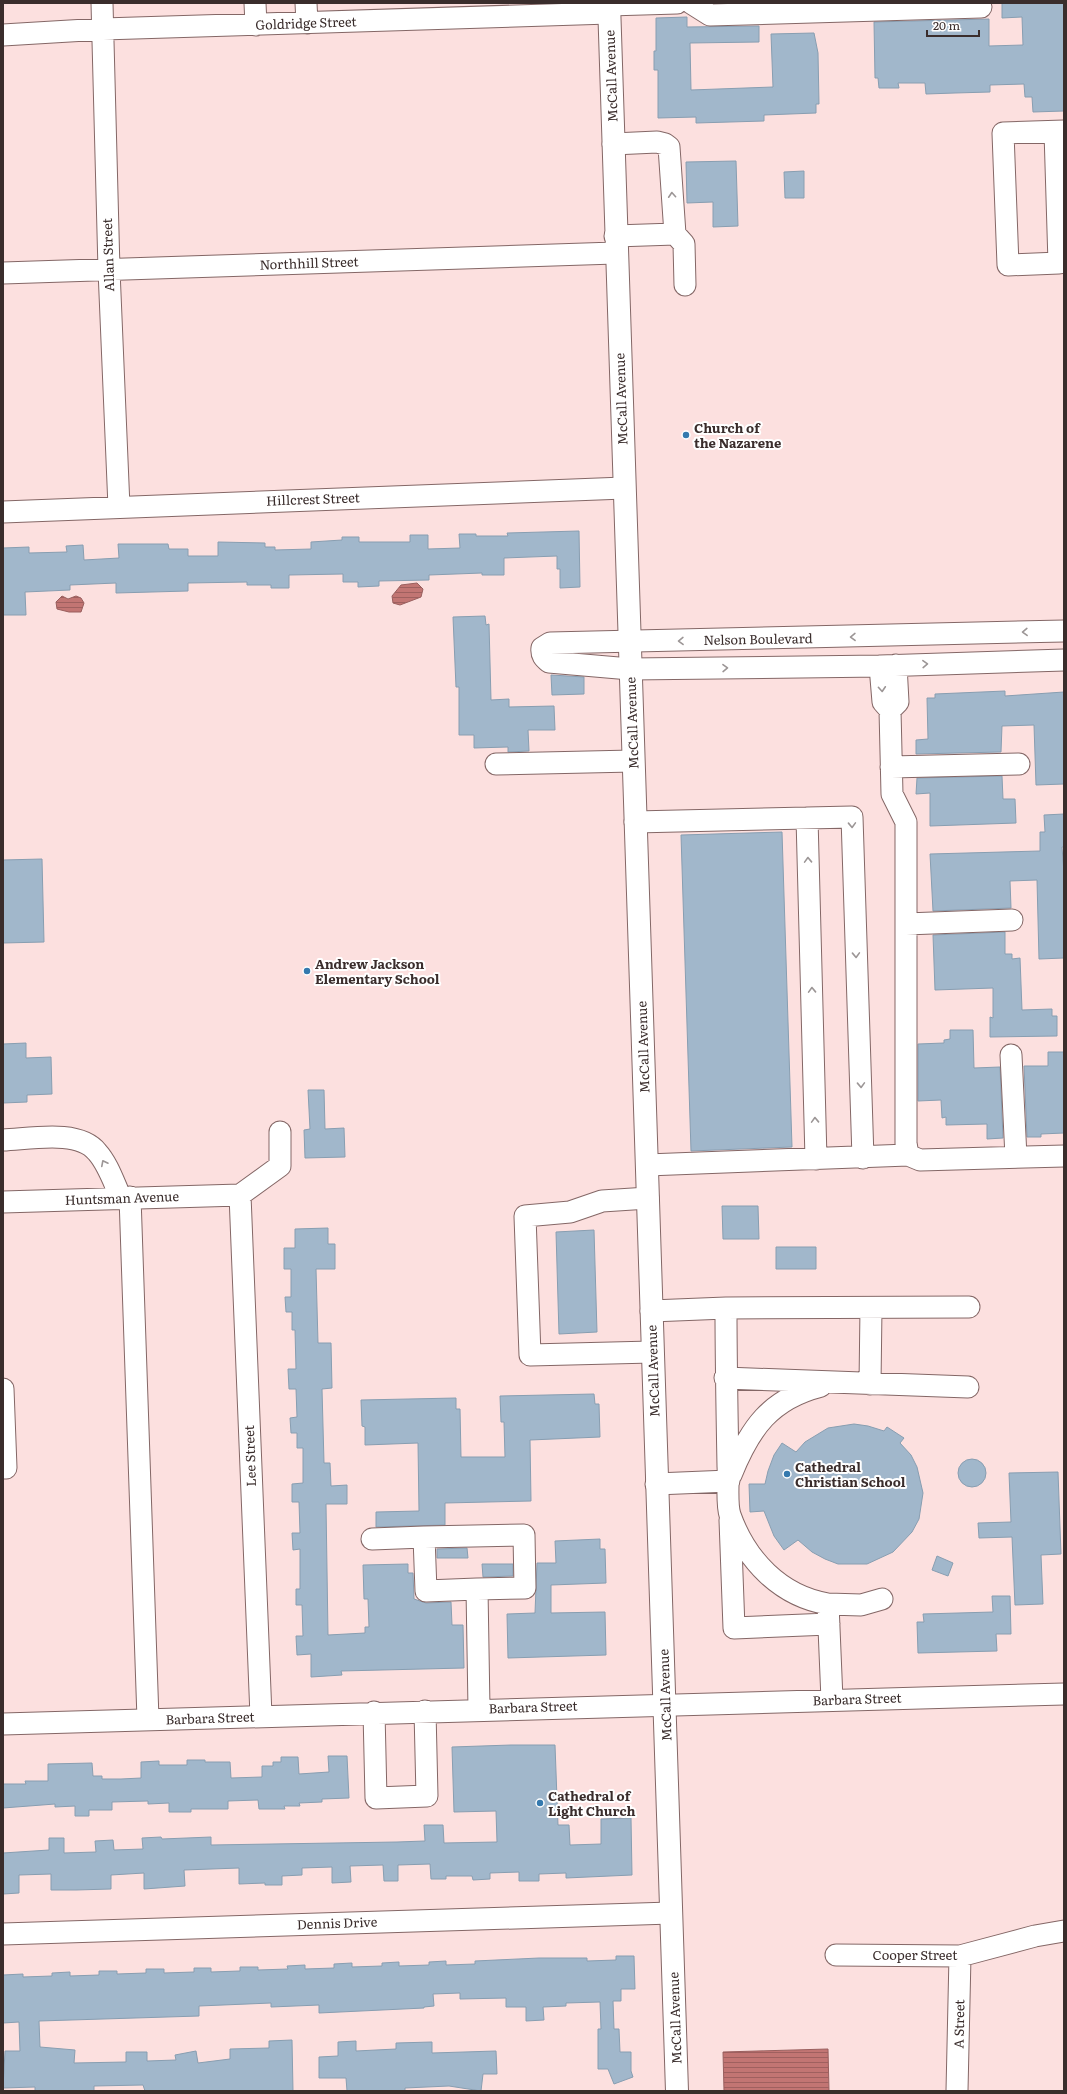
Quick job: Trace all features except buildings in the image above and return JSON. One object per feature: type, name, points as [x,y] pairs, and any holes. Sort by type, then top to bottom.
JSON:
[{"type":"main road","name":"McCall Avenue","points":[[609,7],[615,245],[677,2091]]},
{"type":"street","name":"Allan Street","points":[[102,3],[109,270],[119,507]]},
{"type":"street","points":[[254,3],[256,25]]},
{"type":"street","name":"Goldridge Street","points":[[3,35],[256,25],[306,13],[609,7],[677,3]]},
{"type":"street","points":[[691,3],[710,15],[981,8]]},
{"type":"street","points":[[1059,132],[1059,263],[1008,265],[1003,133],[1059,132]]},
{"type":"street","points":[[613,144],[658,142],[669,147],[675,234],[684,244],[686,285]]},
{"type":"street","name":"Northhill Street","points":[[3,273],[109,270],[615,245],[675,234]]},
{"type":"street","name":"Hillcrest Street","points":[[3,512],[624,488]]},
{"type":"street","name":"Nelson Boulevard","points":[[630,669],[549,662],[542,656],[541,652],[542,648],[550,643],[1064,631]]},
{"type":"street","points":[[886,636],[888,665],[883,702],[890,710],[892,794],[906,822],[906,1143],[908,1155]]},
{"type":"street","points":[[630,669],[888,665],[1064,660]]},
{"type":"street","points":[[496,764],[633,761]]},
{"type":"street","points":[[891,767],[1019,764]]},
{"type":"street","points":[[635,822],[852,817],[863,1158]]},
{"type":"street","points":[[807,818],[816,1159]]},
{"type":"street","points":[[906,924],[1012,920]]},
{"type":"street","points":[[1011,1055],[1016,1157]]},
{"type":"street","points":[[240,1196],[280,1166],[280,1132]]},
{"type":"street","points":[[3,1140],[61,1138],[83,1141],[98,1153],[126,1198],[148,1719]]},
{"type":"street","points":[[647,1165],[863,1158],[908,1155],[920,1160],[1064,1156]]},
{"type":"street","name":"Huntsman Avenue","points":[[3,1202],[240,1196]]},
{"type":"street","name":"Lee Street","points":[[240,1196],[261,1716]]},
{"type":"street","points":[[648,1198],[602,1201],[570,1212],[525,1216],[530,1355],[652,1352]]},
{"type":"street","points":[[651,1311],[726,1308],[969,1307]]},
{"type":"street","points":[[726,1308],[725,1378],[734,1628],[829,1614],[882,1599]]},
{"type":"street","points":[[870,1384],[871,1308]]},
{"type":"street","points":[[725,1378],[968,1387]]},
{"type":"street","points":[[729,1481],[745,1443],[753,1430],[767,1414],[785,1400],[805,1390],[827,1384],[847,1383]]},
{"type":"street","points":[[3,1389],[5,1468]]},
{"type":"street","points":[[656,1484],[729,1481]]},
{"type":"street","points":[[730,1514],[749,1554],[762,1571],[779,1585],[829,1614]]},
{"type":"street","points":[[372,1539],[424,1537],[524,1534],[526,1588],[426,1591],[424,1537]]},
{"type":"street","points":[[477,1589],[479,1709]]},
{"type":"street","points":[[829,1614],[832,1700]]},
{"type":"street","name":"Barbara Street","points":[[3,1724],[479,1709],[1064,1694]]},
{"type":"street","points":[[374,1712],[376,1798],[427,1796],[425,1711]]},
{"type":"street","name":"Dennis Drive","points":[[3,1934],[671,1913]]},
{"type":"street","name":"Cooper Street","points":[[836,1955],[960,1956],[1035,1936],[1064,1931]]},
{"type":"street","name":"A Street","points":[[957,2091],[960,1956]]},
{"type":"shaded area","points":[[417,583],[423,589],[421,597],[400,605],[393,603],[392,596],[401,585]]},
{"type":"shaded area","points":[[62,596],[68,599],[76,596],[81,598],[84,603],[81,612],[69,612],[57,609],[56,602]]},
{"type":"shaded area","points":[[828,2049],[829,2091],[724,2091],[723,2052]]},
{"type":"place","name":"Church of the Nazarene","points":[[686,435]]},
{"type":"place","name":"Andrew Jackson Elementary School","points":[[307,971]]},
{"type":"place","name":"Cathedral Christian School","points":[[787,1474]]},
{"type":"place","name":"Cathedral of Light Church","points":[[540,1803]]}]
